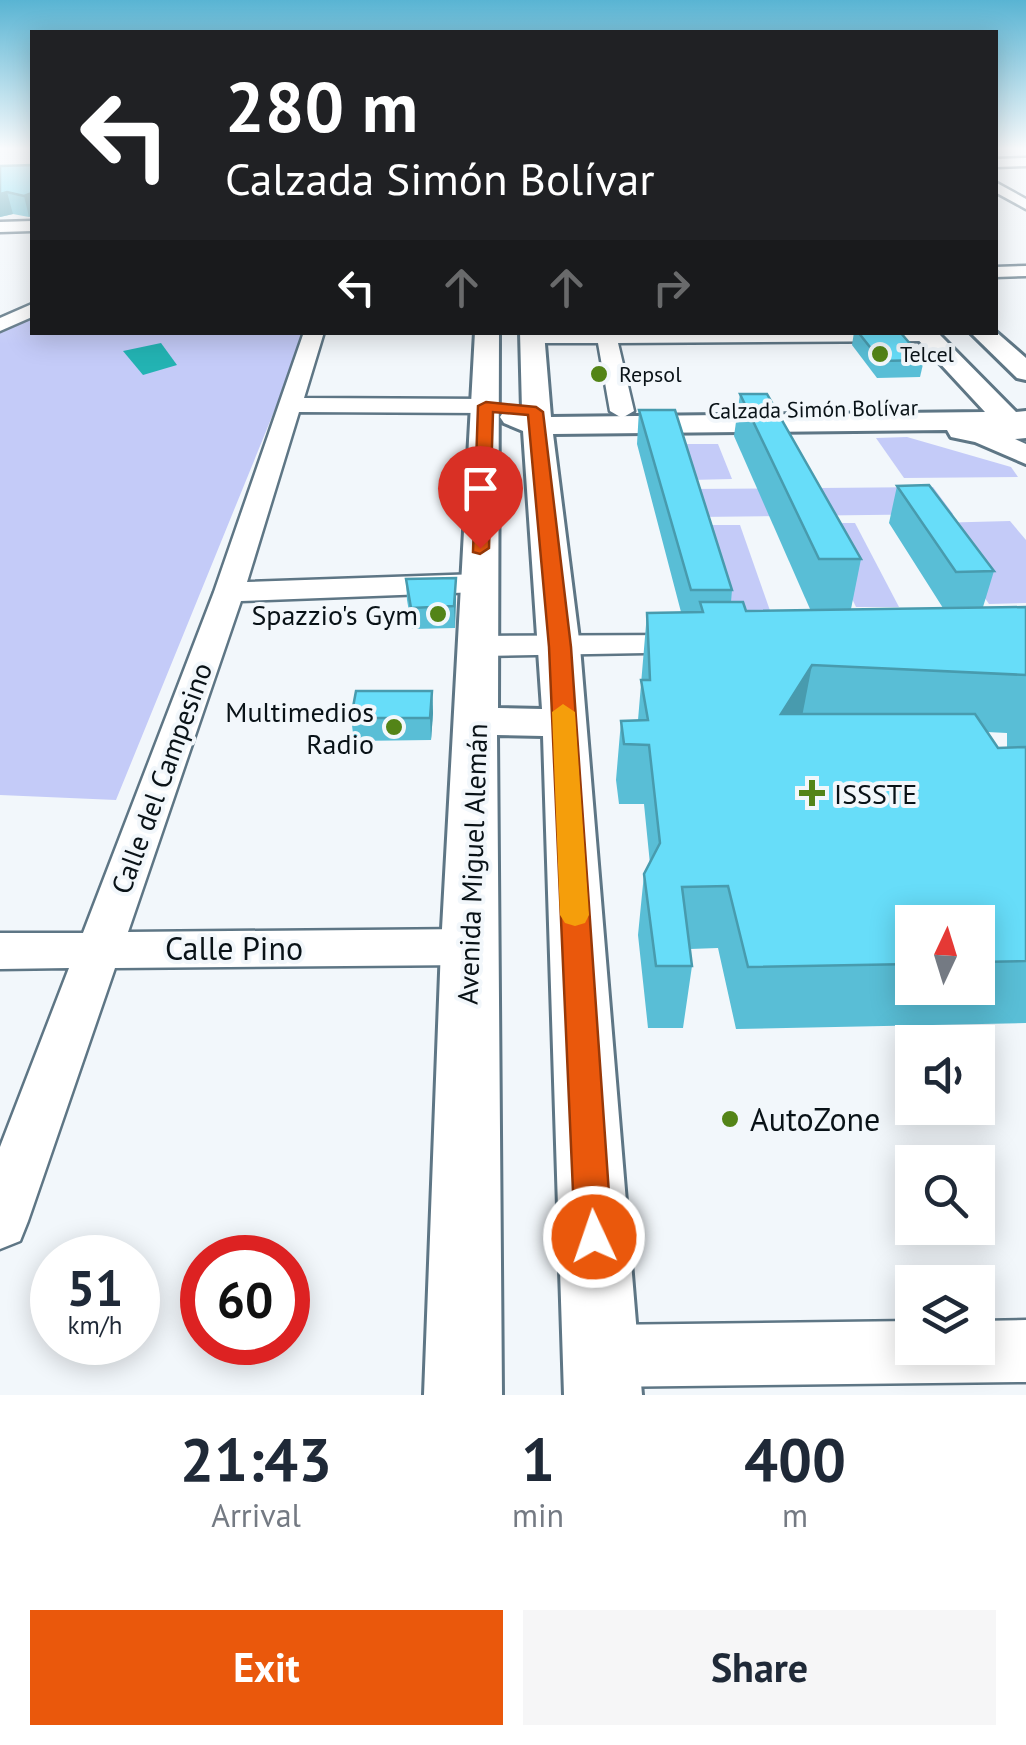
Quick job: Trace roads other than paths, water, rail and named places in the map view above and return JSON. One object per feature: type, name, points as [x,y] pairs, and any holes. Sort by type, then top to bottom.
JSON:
[{"type":"main road","name":"Avenida Miguel Alemán","points":[[463,1395],[469,947],[488,335]]},
{"type":"main road","points":[[925,335],[964,376],[1016,418]]},
{"type":"main road","points":[[985,335],[1026,372]]},
{"type":"main road","points":[[532,339],[536,419],[560,647],[602,1375]]},
{"type":"main road","points":[[892,415],[937,403],[964,376]]},
{"type":"main road","name":"Calzada Simón Bolívar","points":[[486,406],[536,419],[892,415]]},
{"type":"main road","name":"Calzada Simón Bolívar","points":[[536,419],[622,410],[1016,418]]},
{"type":"main road","points":[[892,415],[983,435],[1026,455]]},
{"type":"main road","points":[[476,721],[564,723]]},
{"type":"street","points":[[1,222],[30,226]]},
{"type":"street","points":[[998,272],[1026,271]]},
{"type":"street","points":[[0,324],[30,311]]},
{"type":"street","name":"Calle del Campesino","points":[[0,1220],[229,592],[313,335]]},
{"type":"street","points":[[532,339],[608,342],[884,335]]},
{"type":"street","points":[[608,342],[622,410]]},
{"type":"street","points":[[289,405],[486,406]]},
{"type":"street","points":[[229,592],[478,583]]},
{"type":"street","points":[[480,646],[714,645]]},
{"type":"street","name":"Calle Pino","points":[[0,951],[469,947]]},
{"type":"street","points":[[602,1375],[1026,1351]]},
{"type":"place","name":"Telcel","points":[[880,354]]},
{"type":"place","name":"Repsol","points":[[599,374]]},
{"type":"place","name":"Spazzio's Gym","points":[[438,614]]},
{"type":"place","name":"Multimedios Radio","points":[[394,727]]},
{"type":"place","name":"ISSSTE","points":[[812,793]]},
{"type":"place","name":"AutoZone","points":[[730,1119]]}]
